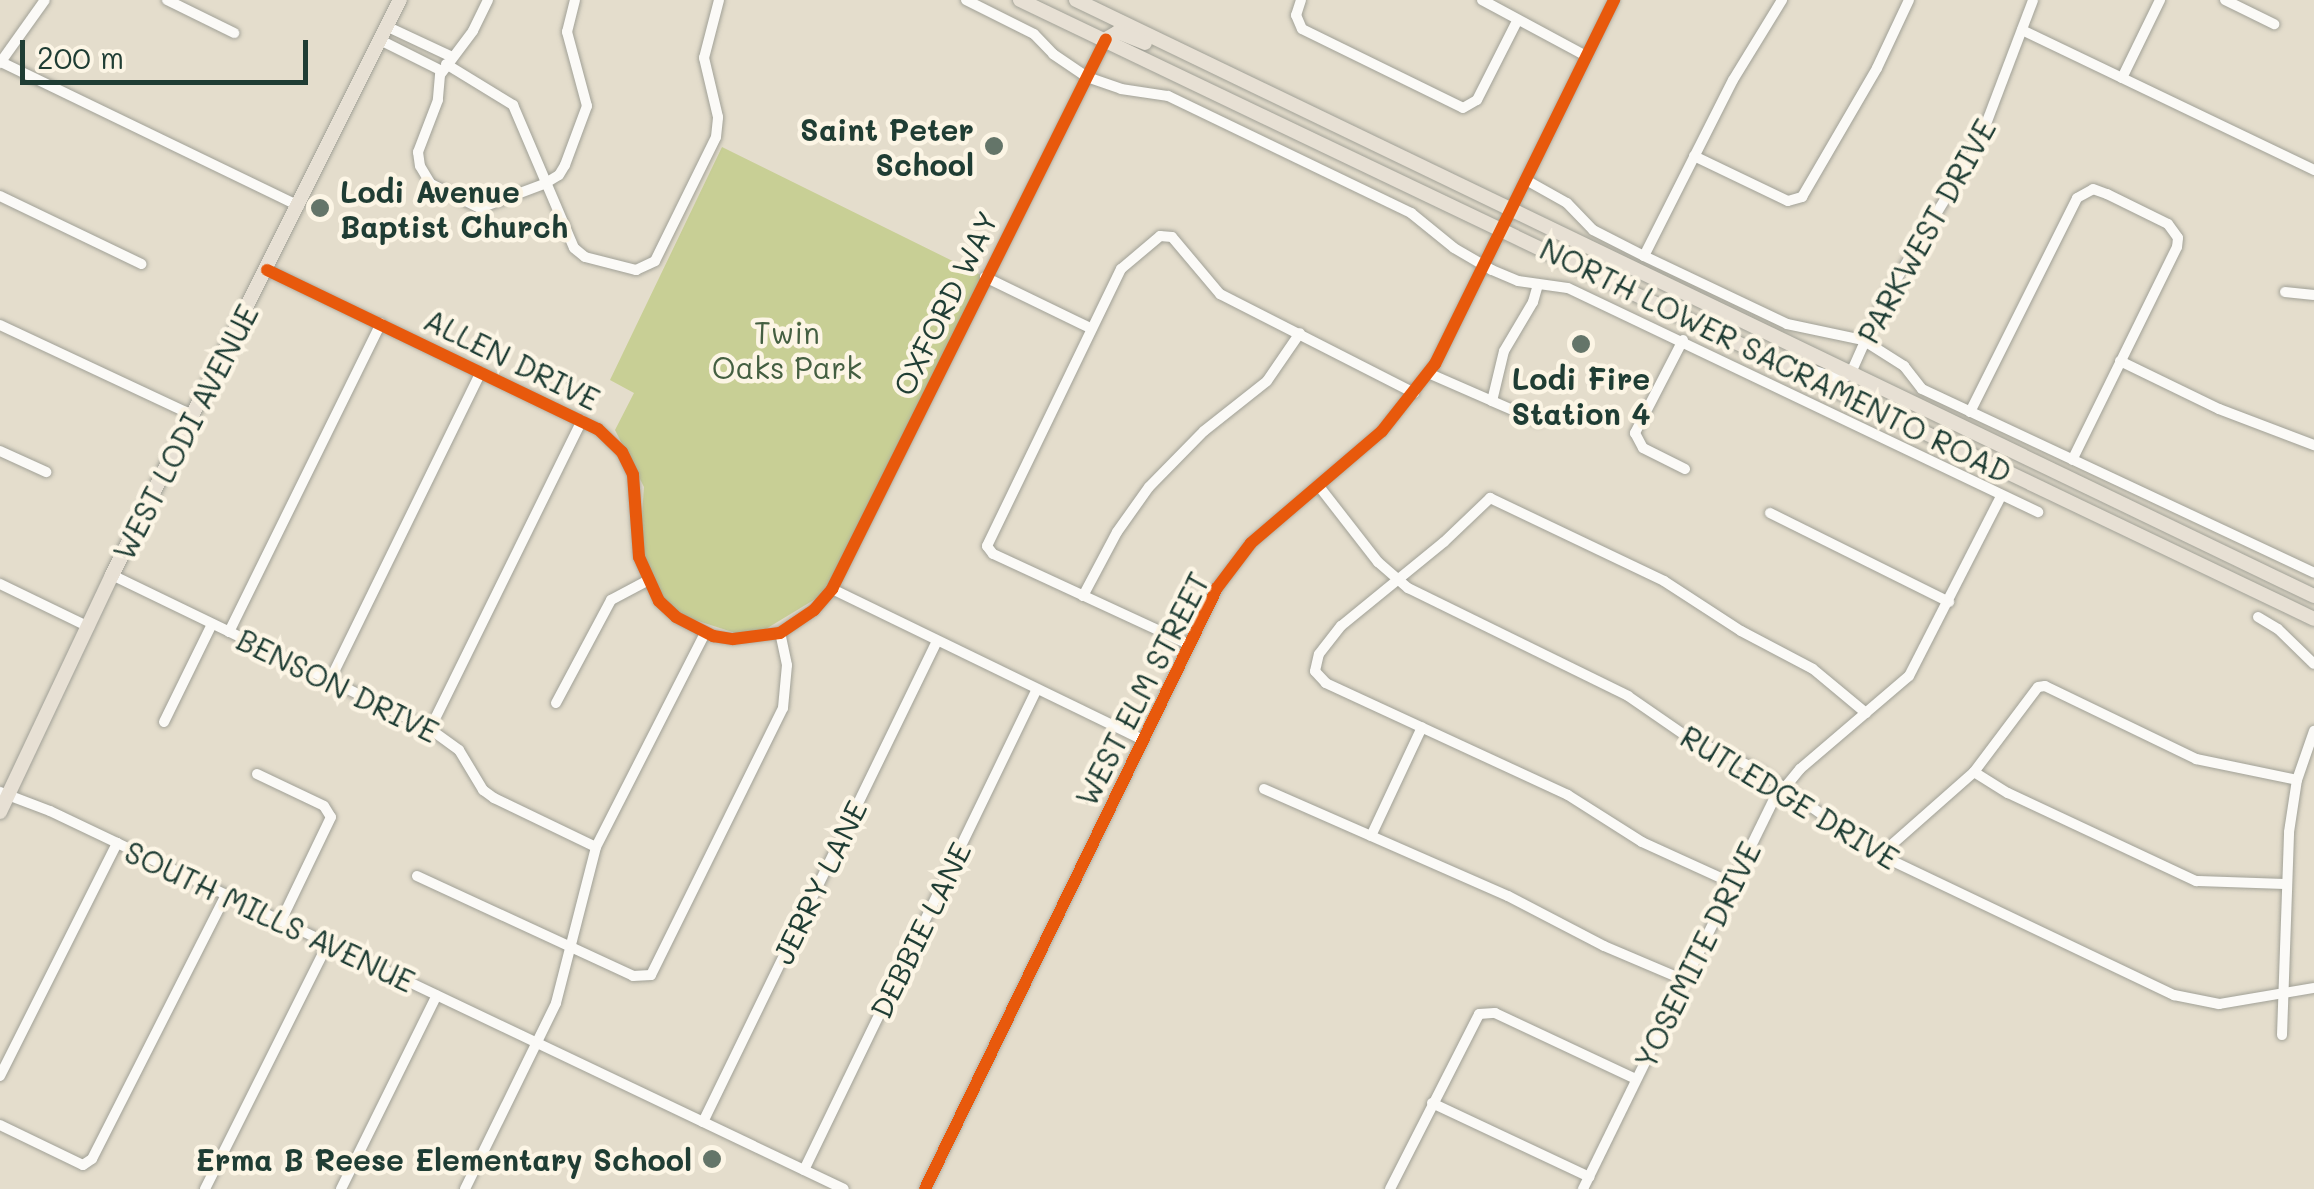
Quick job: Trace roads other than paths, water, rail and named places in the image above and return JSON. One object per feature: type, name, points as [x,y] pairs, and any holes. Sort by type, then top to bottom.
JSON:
[{"type":"main road","name":"WEST LODI AVENUE","points":[[0,812],[4,793],[400,0]]},
{"type":"main road","name":"NORTH LOWER SACRAMENTO ROAD","points":[[1020,0],[2314,618]]},
{"type":"main road","name":"NORTH LOWER SACRAMENTO ROAD","points":[[1076,0],[2314,596]]},
{"type":"main road","points":[[1106,39],[1118,32],[1180,58],[1203,61]]},
{"type":"main road","points":[[2276,600],[2292,598],[2314,609]]},
{"type":"street","points":[[45,0],[0,63],[298,206]]},
{"type":"street","points":[[167,0],[234,33]]},
{"type":"street","points":[[488,0],[473,31],[446,64],[438,100],[418,152],[420,166],[432,184],[480,208],[544,184],[560,175],[565,165],[587,106],[567,32],[575,0]]},
{"type":"street","points":[[383,33],[508,99],[574,248],[585,257],[636,270],[655,261],[716,137],[718,117],[704,58],[719,0]]},
{"type":"street","points":[[966,0],[1034,34],[1053,54],[1087,77],[1121,89],[1168,96],[1411,213],[1482,266],[1538,285],[1568,288],[2038,512]]},
{"type":"street","points":[[1301,0],[1297,23],[1463,108],[1471,106],[1480,92],[1517,20]]},
{"type":"street","points":[[1482,0],[1586,56]]},
{"type":"street","name":"WEST ELM STREET","points":[[925,1189],[1217,588],[1251,543],[1382,431],[1428,373],[1614,0]]},
{"type":"street","points":[[1644,256],[1694,156],[1782,0]]},
{"type":"street","points":[[1694,156],[1788,201],[1802,197],[1876,68],[1909,0]]},
{"type":"street","name":"PARKWEST DRIVE","points":[[1761,355],[1839,379],[1850,375],[1863,340],[1918,240],[1978,145],[2033,0]]},
{"type":"street","points":[[2122,78],[2160,0]]},
{"type":"street","points":[[2225,0],[2274,24]]},
{"type":"street","points":[[2022,30],[2314,170]]},
{"type":"street","name":"OXFORD WAY","points":[[832,590],[1106,39]]},
{"type":"street","points":[[1526,180],[1567,203],[1593,230],[1644,256],[1787,324],[1863,340],[1904,366],[1922,388],[2314,573]]},
{"type":"street","points":[[1970,412],[2076,198],[2087,190],[2107,194],[2168,224],[2178,238],[2072,460]]},
{"type":"street","points":[[0,196],[141,264]]},
{"type":"street","points":[[1188,644],[993,554],[987,543],[1121,269],[1160,236],[1172,237],[1215,290],[1414,393]]},
{"type":"street","name":"ALLEN DRIVE","points":[[267,270],[582,420],[607,436],[633,475],[636,536],[646,581],[676,618],[705,633]]},
{"type":"street","points":[[985,277],[1090,328]]},
{"type":"street","points":[[1492,401],[1504,351],[1533,302],[1538,285]]},
{"type":"street","points":[[2285,292],[2314,295]]},
{"type":"street","points":[[229,632],[380,323]]},
{"type":"street","points":[[0,325],[194,416]]},
{"type":"street","points":[[1083,596],[1117,532],[1150,487],[1204,431],[1267,381],[1300,334]]},
{"type":"street","points":[[1683,340],[1635,433],[1644,448],[1686,469]]},
{"type":"street","points":[[2120,361],[2219,409],[2314,445]]},
{"type":"street","points":[[330,680],[481,372]]},
{"type":"street","points":[[1428,373],[1538,421]]},
{"type":"street","points":[[430,728],[582,420]]},
{"type":"street","points":[[0,451],[46,472]]},
{"type":"street","name":"RUTLEDGE DRIVE","points":[[1318,484],[1348,528],[1396,579],[1443,607],[1628,696],[1686,736],[1784,787],[1880,855],[2174,995],[2219,1004],[2314,988]]},
{"type":"street","name":"YOSEMITE DRIVE","points":[[1583,1189],[1732,883],[1784,787],[1910,676],[2000,496]]},
{"type":"street","points":[[1732,883],[1642,842],[1568,795],[1326,683],[1315,672],[1316,660],[1341,626],[1444,542],[1490,498],[1664,580],[1748,635],[1813,669],[1866,713]]},
{"type":"street","points":[[1770,513],[1949,602]]},
{"type":"street","name":"BENSON DRIVE","points":[[112,575],[430,728],[459,750],[484,790],[494,798],[596,846]]},
{"type":"street","points":[[556,703],[611,600],[646,581]]},
{"type":"street","points":[[0,584],[88,626]]},
{"type":"street","points":[[464,1189],[560,993],[596,846],[705,633],[733,639],[780,633],[814,610],[832,590],[1143,740]]},
{"type":"street","points":[[2258,617],[2278,629],[2314,664]]},
{"type":"street","points":[[164,722],[212,624]]},
{"type":"street","points":[[416,876],[572,944],[633,976],[648,976],[783,708],[787,665],[780,633]]},
{"type":"street","name":"JERRY LANE","points":[[703,1122],[936,643]]},
{"type":"street","points":[[1880,855],[1974,772],[2038,686],[2196,759],[2297,780]]},
{"type":"street","name":"DEBBIE LANE","points":[[804,1170],[1036,690]]},
{"type":"street","points":[[1372,836],[1422,727]]},
{"type":"street","points":[[2282,1035],[2287,884],[2297,780],[2314,731]]},
{"type":"street","points":[[1974,772],[2008,793],[2196,880],[2287,884]]},
{"type":"street","points":[[257,774],[324,806],[331,817],[281,921]]},
{"type":"street","points":[[1264,789],[1684,980]]},
{"type":"street","name":"SOUTH MILLS AVENUE","points":[[4,793],[844,1189]]},
{"type":"street","points":[[0,1076],[117,843]]},
{"type":"street","points":[[3,1126],[87,1164],[226,895]]},
{"type":"street","points":[[206,1189],[328,944]]},
{"type":"street","points":[[341,1189],[437,996]]},
{"type":"street","points":[[1390,1189],[1479,1014],[1490,1012],[1636,1080]]},
{"type":"street","points":[[1432,1104],[1589,1177]]},
{"type":"place","name":"Saint Peter School","points":[[994,146]]},
{"type":"place","name":"Lodi Avenue Baptist Church","points":[[320,208]]},
{"type":"place","name":"Lodi Fire Station 4","points":[[1581,344]]},
{"type":"place","name":"Erma B Reese Elementary School","points":[[712,1159]]},
{"type":"park label","name":"Twin Oaks Park","points":[[787,349]]}]
